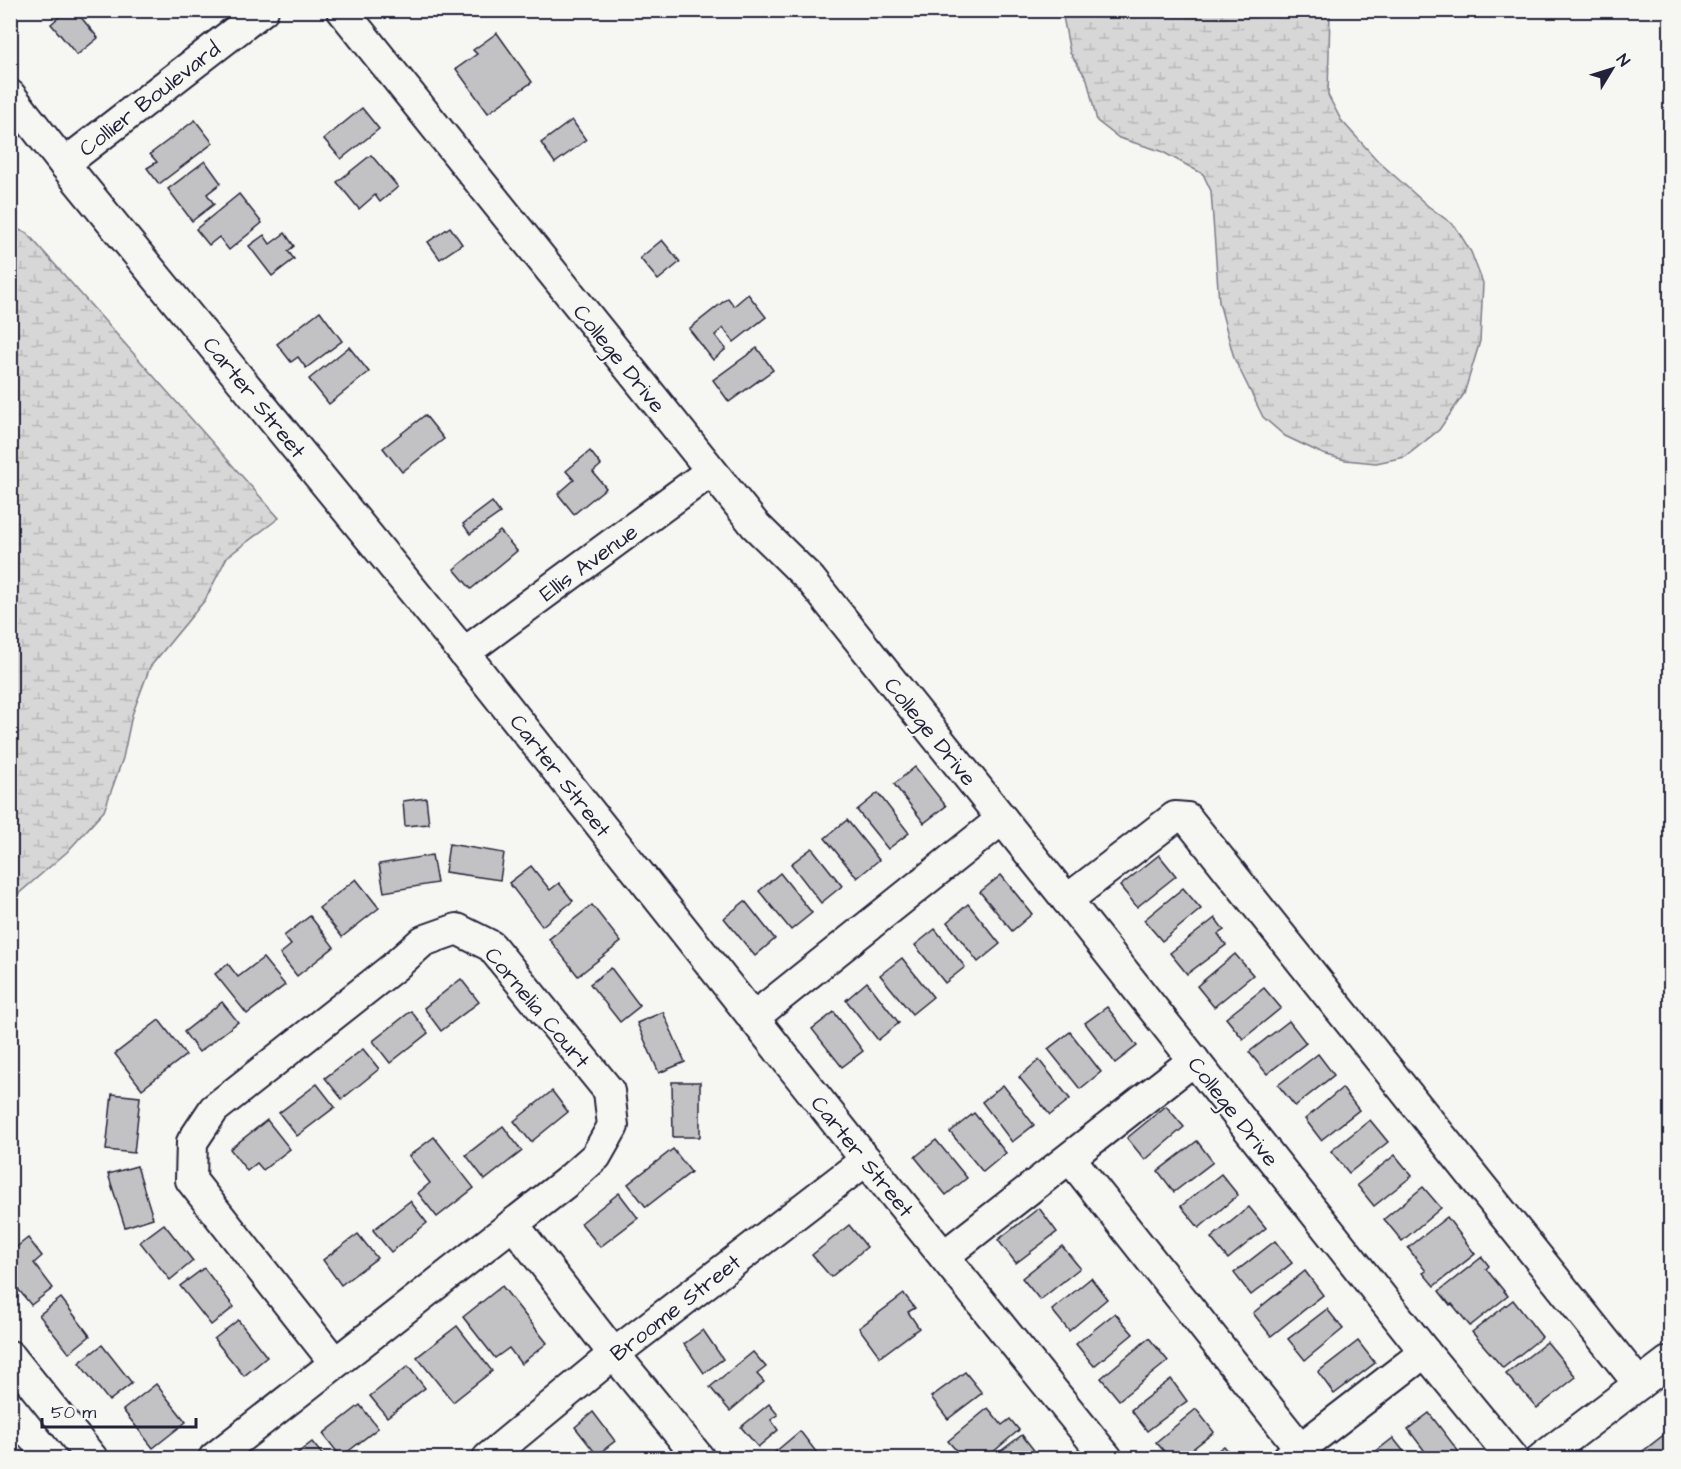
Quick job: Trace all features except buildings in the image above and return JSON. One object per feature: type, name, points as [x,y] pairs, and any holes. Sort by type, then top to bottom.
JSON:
[{"type":"street","name":"Collier Boulevard","points":[[64,164],[263,10]]},
{"type":"street","name":"College Drive","points":[[342,10],[755,525],[811,580],[1425,1352],[1512,1458]]},
{"type":"street","name":"Carter Street","points":[[10,95],[464,653],[866,1160],[1107,1458]]},
{"type":"street","name":"Ellis Avenue","points":[[464,653],[711,471]]},
{"type":"street","points":[[1067,900],[1175,817],[1187,818],[1639,1384]]},
{"type":"street","points":[[753,1018],[1002,819]]},
{"type":"street","name":"Cornelia Court","points":[[214,1458],[568,1181],[596,1156],[613,1126],[609,1091],[491,946],[457,929],[423,941],[394,967],[214,1109],[192,1142],[191,1180],[335,1363]]},
{"type":"street","points":[[944,1256],[1194,1060]]},
{"type":"street","points":[[1070,1158],[1294,1453],[1425,1352]]},
{"type":"street","name":"Broome Street","points":[[488,1458],[614,1354],[866,1160]]},
{"type":"street","points":[[513,1224],[614,1354],[699,1458]]},
{"type":"street","points":[[10,1356],[93,1458]]},
{"type":"street","points":[[1542,1458],[1668,1362]]},
{"type":"green space","points":[[1062,11],[1330,11],[1328,95],[1341,120],[1378,161],[1428,206],[1455,226],[1471,252],[1483,283],[1480,341],[1464,394],[1439,430],[1405,457],[1376,463],[1345,460],[1323,454],[1285,436],[1263,417],[1234,358],[1219,302],[1211,191],[1203,174],[1161,151],[1119,138],[1097,121],[1087,79],[1070,53]]},
{"type":"green space","points":[[11,227],[27,233],[279,518],[227,557],[205,600],[150,667],[132,715],[123,758],[104,811],[67,852],[11,900]]}]
